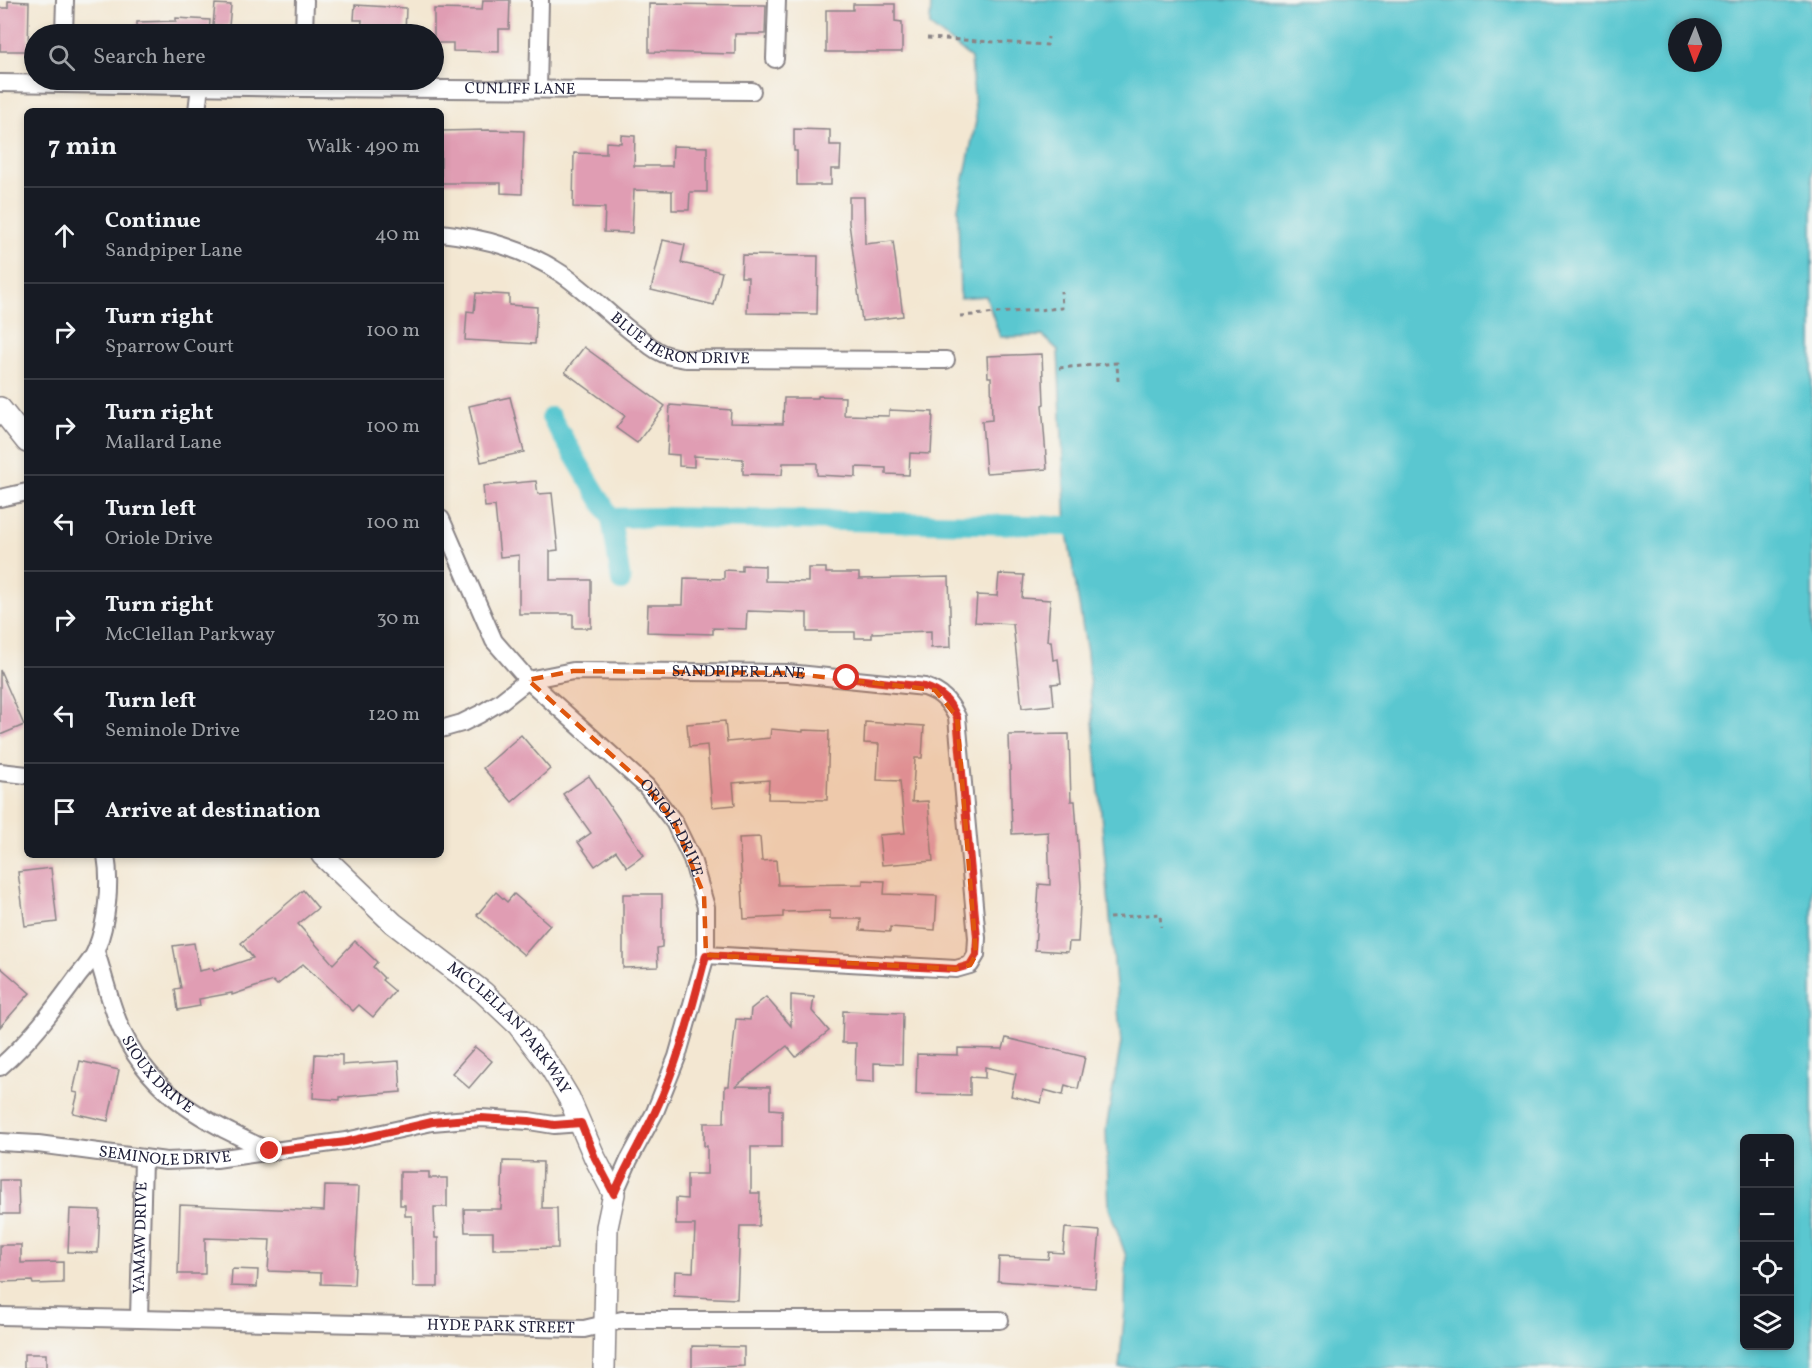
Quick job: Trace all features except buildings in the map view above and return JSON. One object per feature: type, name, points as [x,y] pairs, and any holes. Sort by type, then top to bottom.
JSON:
[{"type":"street","points":[[64,24],[65,0]]},
{"type":"street","points":[[304,24],[305,0]]},
{"type":"street","points":[[538,89],[540,0]]},
{"type":"street","points":[[775,59],[777,0]]},
{"type":"street","name":"CUNLIFF LANE","points":[[0,83],[24,83]]},
{"type":"street","name":"CUNLIFF LANE","points":[[444,87],[752,90]]},
{"type":"street","points":[[197,108],[200,90]]},
{"type":"street","name":"BLUE HERON DRIVE","points":[[444,233],[484,239],[524,252],[541,261],[564,276],[632,333],[668,356],[686,359],[946,360]]},
{"type":"street","points":[[0,408],[24,438]]},
{"type":"street","points":[[0,498],[24,493]]},
{"type":"street","name":"ORIOLE DRIVE","points":[[444,526],[494,641],[528,680],[646,786],[674,822],[692,859],[704,895],[706,955],[677,1057],[655,1112],[614,1194]]},
{"type":"street","name":"SANDPIPER LANE","points":[[528,680],[573,671],[788,673],[925,687],[945,697],[957,717],[977,938],[976,955],[970,965],[956,969],[706,955]]},
{"type":"street","points":[[444,728],[480,714],[528,680]]},
{"type":"street","points":[[0,772],[24,776]]},
{"type":"street","points":[[0,1067],[28,1040],[96,952],[106,909],[109,880],[106,858]]},
{"type":"street","name":"MCCLELLAN PARKWAY","points":[[325,858],[393,923],[483,992],[518,1025],[551,1068],[569,1098],[595,1158],[614,1194]]},
{"type":"street","name":"SIOUX DRIVE","points":[[96,952],[114,1011],[124,1035],[149,1073],[189,1111],[270,1151]]},
{"type":"street","name":"SEMINOLE DRIVE","points":[[0,1142],[38,1144],[166,1161],[216,1159],[346,1142],[432,1122],[481,1118],[554,1125],[581,1123]]},
{"type":"street","name":"YAMAW DRIVE","points":[[139,1319],[143,1159]]},
{"type":"street","points":[[604,1368],[607,1227],[614,1194]]},
{"type":"street","name":"HYDE PARK STREET","points":[[0,1316],[584,1329],[622,1320],[1000,1320]]},
{"type":"path","points":[[927,38],[1047,45],[1048,37]]},
{"type":"path","points":[[960,316],[1062,308],[1061,291]]},
{"type":"path","points":[[1059,369],[1117,363],[1118,381]]},
{"type":"path","points":[[1109,918],[1160,914],[1161,927]]},
{"type":"highlighted area","points":[[573,671],[788,673],[935,690],[957,717],[976,955],[970,965],[956,969],[706,955],[704,895],[674,822],[646,786],[528,680]]},
{"type":"water","points":[[931,0],[1812,0],[1812,1368],[1119,1368],[1125,1310],[1126,1256],[1109,1208],[1106,1129],[1121,1043],[1087,653],[1066,526],[1058,350],[1043,336],[1000,337],[986,296],[960,298],[958,208],[976,121],[971,58],[930,26]]},
{"type":"waterway","points":[[551,417],[611,518],[621,581]]},
{"type":"waterway","points":[[611,518],[663,517],[1066,526]]},
{"type":"route","points":[[270,1151],[346,1142],[432,1122],[481,1118],[554,1125],[581,1123],[595,1158],[614,1194],[655,1112],[677,1057],[706,955],[956,969],[970,965],[976,955],[977,938],[957,717],[950,703],[935,690],[847,678]]}]
